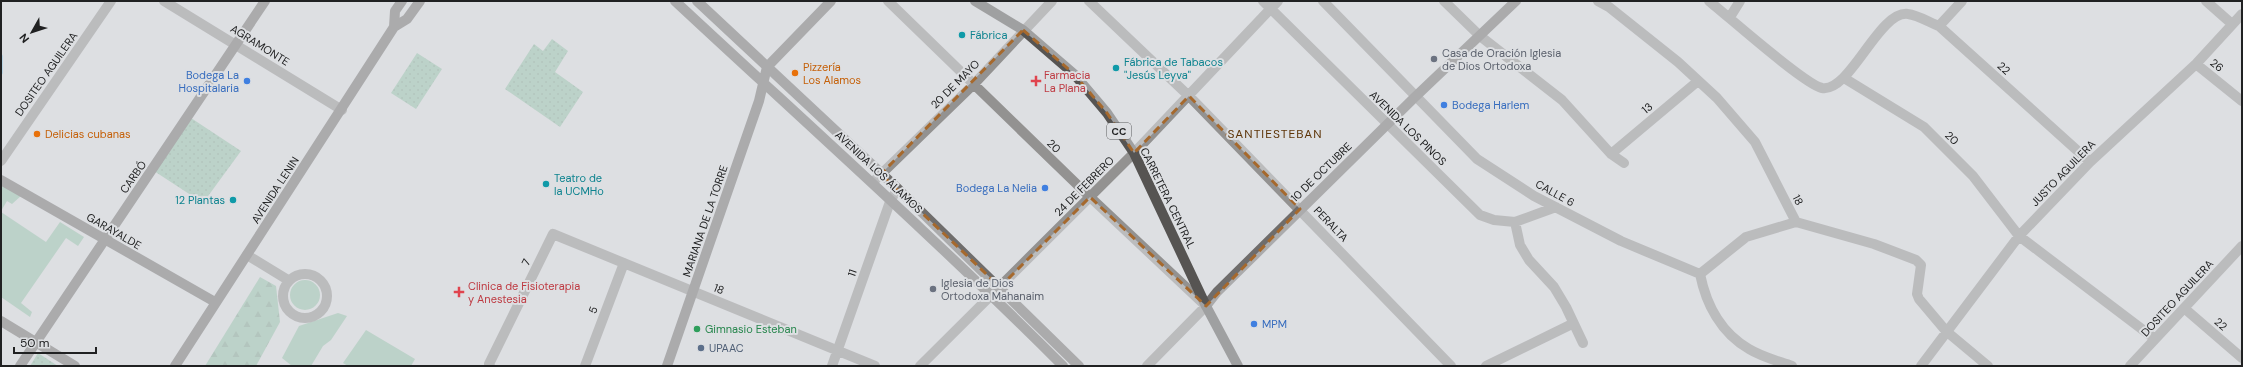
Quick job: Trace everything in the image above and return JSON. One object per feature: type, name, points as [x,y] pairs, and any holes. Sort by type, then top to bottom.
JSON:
[{"type":"main road","name":"CARRETERA CENTRAL","points":[[975,1],[1023,30],[1074,74],[1107,113],[1134,153],[1206,306],[1238,366]]},
{"type":"street","name":"DOSITEO AGUILERA","points":[[1,161],[111,1]]},
{"type":"street","name":"AGRAMONTE","points":[[164,1],[237,44],[342,110]]},
{"type":"street","name":"CARBÓ","points":[[20,366],[103,239],[265,1]]},
{"type":"street","name":"AVENIDA LENIN","points":[[394,27],[395,11],[402,1]]},
{"type":"street","name":"AVENIDA LENIN","points":[[175,366],[215,302],[342,110],[394,27],[407,19],[420,1]]},
{"type":"street","name":"AVENIDA LOS ÁLAMOS","points":[[675,1],[873,182],[992,295],[1063,366]]},
{"type":"street","name":"AVENIDA LOS ÁLAMOS","points":[[698,1],[898,189],[1000,287],[1079,366]]},
{"type":"street","points":[[767,67],[831,1]]},
{"type":"street","name":"20","points":[[888,1],[1090,197],[1206,306]]},
{"type":"street","name":"20 DE MAYO","points":[[873,182],[974,84],[1023,30],[1052,1]]},
{"type":"street","name":"PERALTA","points":[[1089,1],[1189,96],[1300,209],[1450,366]]},
{"type":"street","name":"AVENIDA LOS PINOS","points":[[1263,1],[1274,5],[1387,125],[1480,215],[1494,220],[1515,222],[1556,208]]},
{"type":"street","name":"CALLE 6","points":[[1323,1],[1415,97],[1477,158],[1534,196],[1556,208],[1621,241],[1700,274]]},
{"type":"street","points":[[1444,1],[1480,36],[1562,100],[1612,154],[1624,163]]},
{"type":"street","name":"10 DE OCTUBRE","points":[[1147,366],[1206,306],[1217,292],[1300,209],[1516,1]]},
{"type":"street","name":"18","points":[[1598,1],[1612,4],[1717,98],[1755,142],[1796,222],[1874,244],[1916,260],[1921,265],[1916,294],[1946,331],[1988,366]]},
{"type":"street","points":[[1710,1],[1803,77],[1821,88],[1827,88],[1844,78]]},
{"type":"street","points":[[1730,18],[1740,1]]},
{"type":"street","points":[[1939,26],[1962,1]]},
{"type":"street","points":[[2206,1],[2232,24]]},
{"type":"street","name":"24 DE FEBRERO","points":[[920,366],[1134,153],[1274,5]]},
{"type":"street","name":"22","points":[[1844,78],[1891,17],[1907,13],[1939,26],[2090,162]]},
{"type":"street","name":"JUSTO AGUILERA","points":[[1921,366],[2019,236],[2090,162],[2196,64],[2242,14]]},
{"type":"street","name":"26","points":[[2196,64],[2242,101]]},
{"type":"street","name":"MARIANA DE LA TORRE","points":[[667,366],[694,292],[759,100],[767,67]]},
{"type":"street","name":"20","points":[[1844,78],[1924,128],[1973,176],[2019,236],[2155,340]]},
{"type":"street","name":"13","points":[[1612,154],[1698,81]]},
{"type":"street","name":"GARAYALDE","points":[[1,180],[215,302]]},
{"type":"street","name":"11","points":[[832,366],[891,199],[898,189]]},
{"type":"street","points":[[1515,222],[1520,245],[1529,260],[1554,287],[1566,307],[1572,324],[1583,343]]},
{"type":"street","points":[[1792,366],[1749,349],[1724,328],[1708,303],[1700,274],[1746,237],[1796,222]]},
{"type":"street","name":"18","points":[[553,234],[875,366]]},
{"type":"street","name":"7","points":[[489,365],[553,234]]},
{"type":"street","name":"DOSITEO AGUILERA","points":[[2130,366],[2242,246]]},
{"type":"street","points":[[246,255],[288,280]]},
{"type":"street","name":"5","points":[[585,366],[624,263]]},
{"type":"street","points":[[303,273],[313,274],[319,278],[327,293],[328,301],[323,309],[310,318],[293,315],[285,307],[283,299],[283,292],[288,280],[303,273]]},
{"type":"street","name":"22","points":[[2184,308],[2242,358]]},
{"type":"street","points":[[3,322],[75,366]]},
{"type":"street","points":[[1486,366],[1572,324]]},
{"type":"highlighted area","points":[[1023,30],[1074,74],[1107,113],[1134,153],[1189,96],[1300,209],[1206,306],[1090,197],[1000,287],[881,174]]},
{"type":"green space","points":[[552,39],[568,51],[555,72],[583,92],[560,127],[505,89],[534,44],[543,51]]},
{"type":"green space","points":[[417,53],[442,69],[416,109],[391,93]]},
{"type":"green space","points":[[191,118],[241,151],[203,203],[154,171]]},
{"type":"green space","points":[[1,182],[22,195],[12,204],[7,201],[1,211]]},
{"type":"green space","points":[[1,212],[46,242],[60,222],[84,237],[78,246],[66,238],[21,303],[32,312],[30,317],[1,297]]},
{"type":"green space","points":[[260,277],[276,286],[280,322],[256,366],[205,366]]},
{"type":"green space","points":[[305,280],[315,285],[320,295],[315,305],[305,310],[295,305],[290,295],[295,285]]},
{"type":"green space","points":[[338,313],[347,316],[331,340],[323,346],[311,366],[292,366],[282,358],[299,326]]},
{"type":"green space","points":[[366,330],[415,359],[411,366],[348,366],[343,363]]},
{"type":"green space","points":[[38,353],[58,366],[30,366]]},
{"type":"waterway","points":[[1,56],[1,73]]},
{"type":"place","name":"Fábrica","points":[[962,35]]},
{"type":"place","name":"Casa de Oración Iglesia de Dios Ortodoxa","points":[[1434,59]]},
{"type":"place","name":"Fábrica de Tabacos \"Jesús Leyva\"","points":[[1116,68]]},
{"type":"place","name":"Pizzería Los Alamos","points":[[795,73]]},
{"type":"place","name":"Bodega La Hospitalaria","points":[[247,81]]},
{"type":"place","name":"Farmacia La Plana","points":[[1036,81]]},
{"type":"place","name":"Bodega Harlem","points":[[1444,105]]},
{"type":"place","name":"Delicias cubanas","points":[[37,134]]},
{"type":"place","name":"Teatro de la UCMHo","points":[[546,184]]},
{"type":"place","name":"Bodega La Nelia","points":[[1045,188]]},
{"type":"place","name":"12 Plantas","points":[[233,200]]},
{"type":"place","name":"Iglesia de Dios Ortodoxa Mahanaim","points":[[933,289]]},
{"type":"place","name":"Clinica de Fisioterapia y Anestesia","points":[[459,292]]},
{"type":"place","name":"MPM","points":[[1254,324]]},
{"type":"place","name":"Gimnasio Esteban","points":[[697,329]]},
{"type":"place","name":"UPAAC","points":[[701,348]]},
{"type":"district","name":"SANTIESTEBAN","points":[[1275,134]]}]
